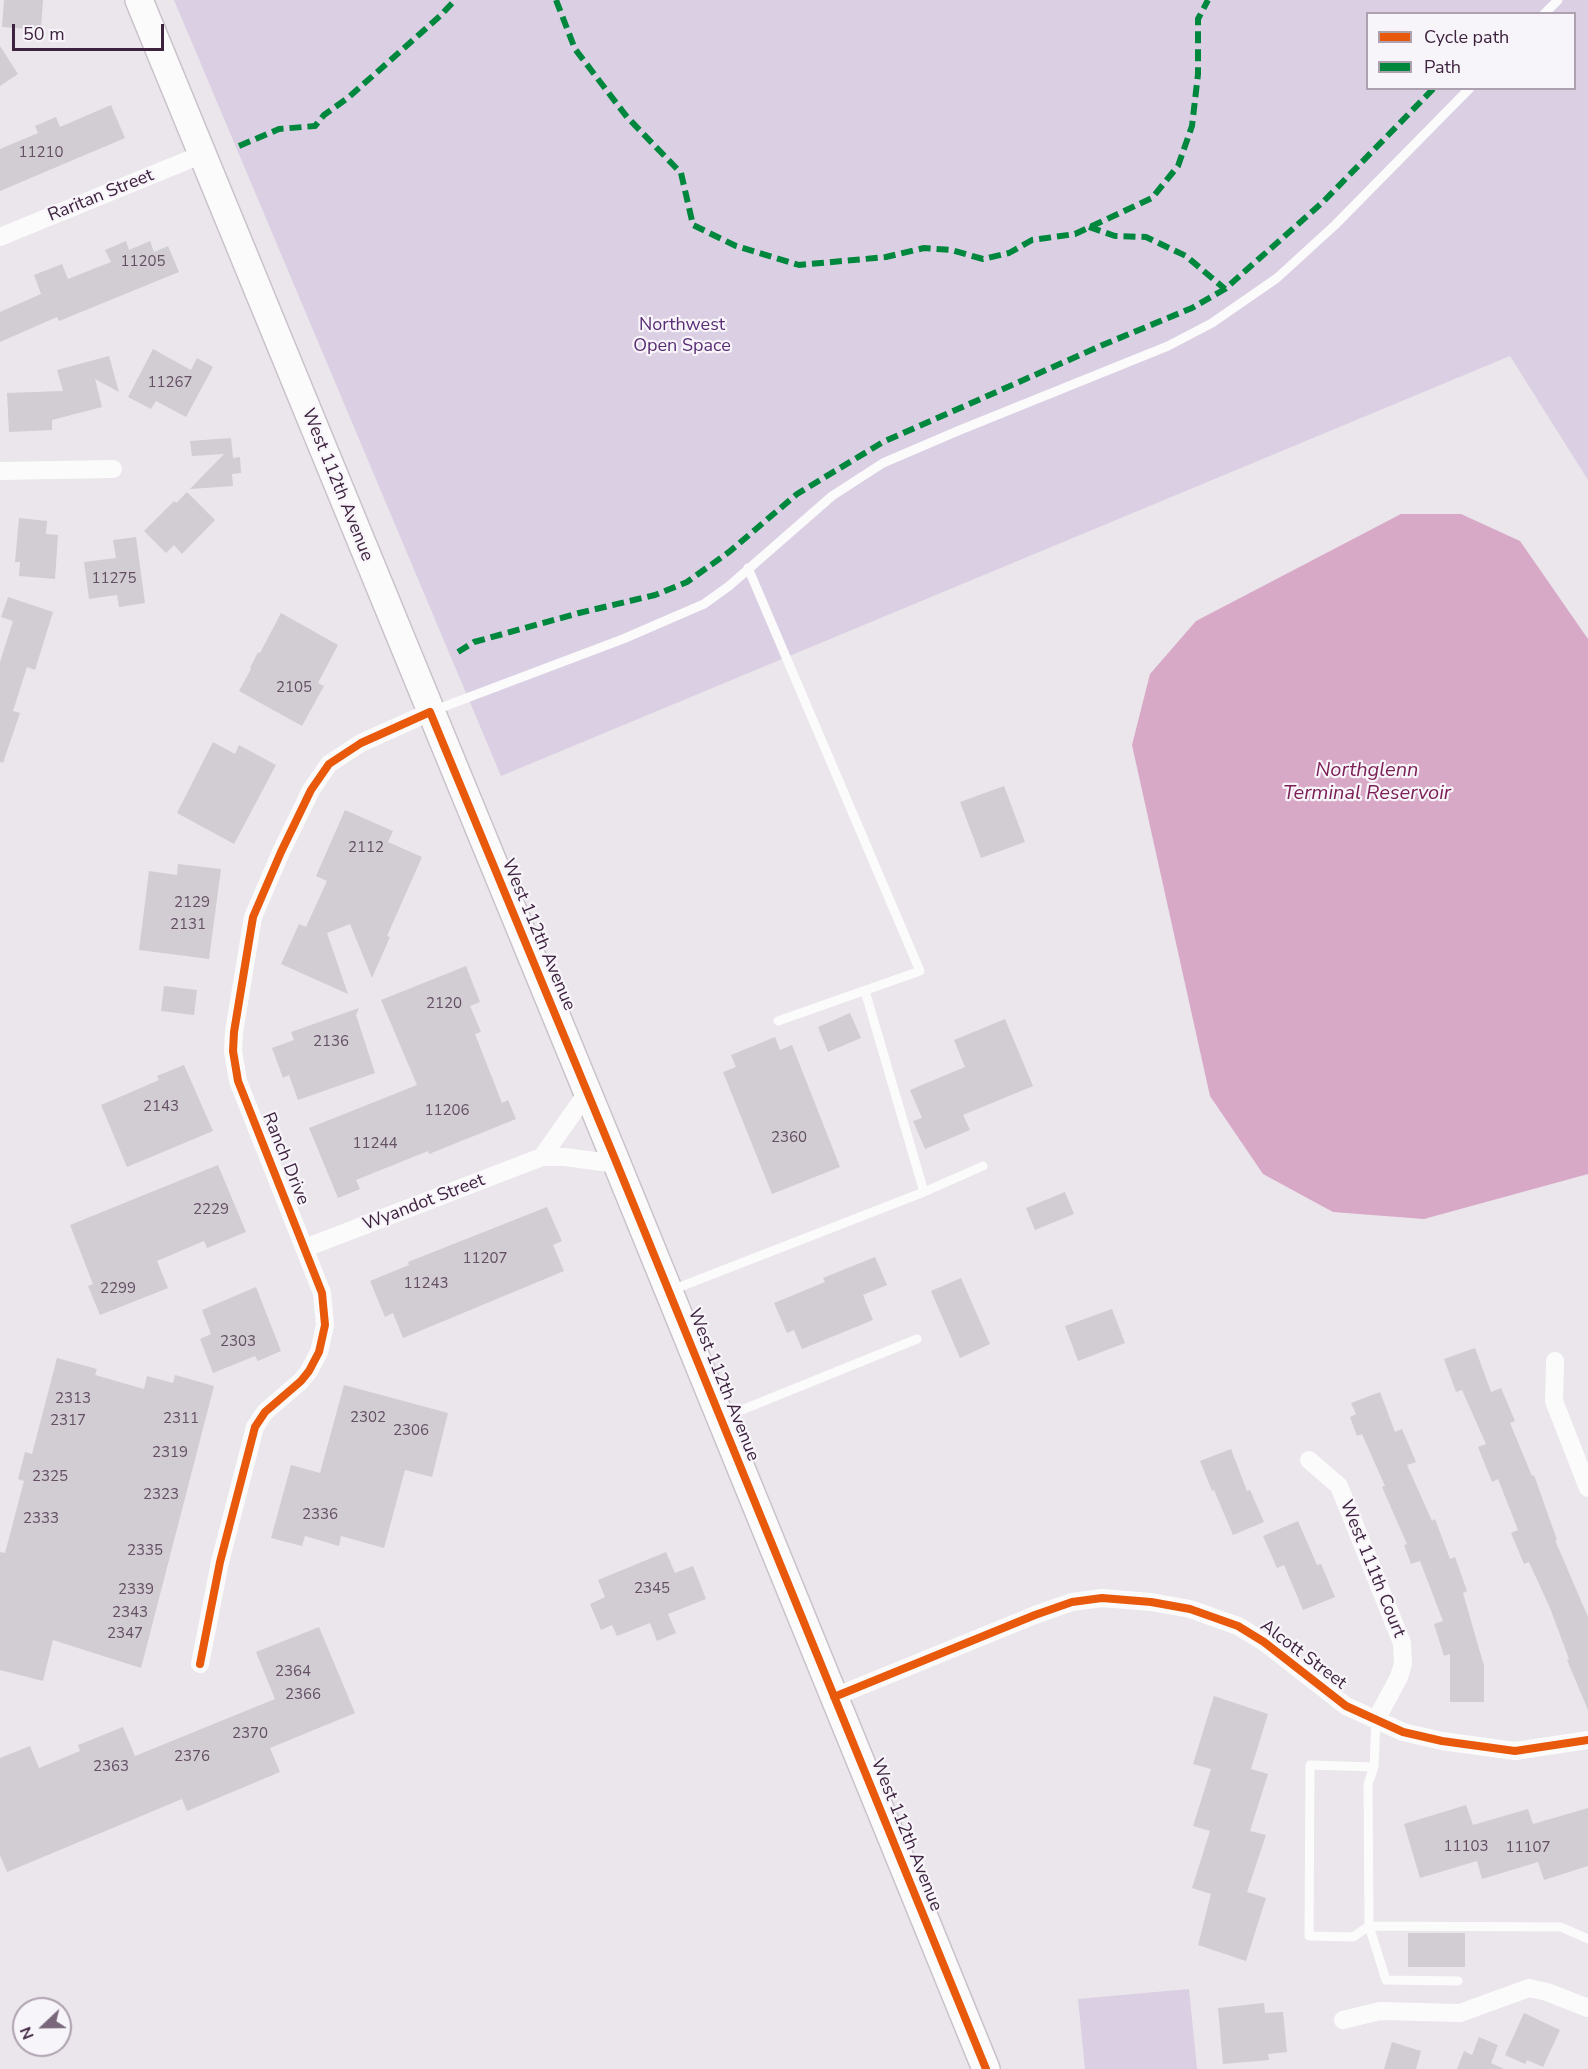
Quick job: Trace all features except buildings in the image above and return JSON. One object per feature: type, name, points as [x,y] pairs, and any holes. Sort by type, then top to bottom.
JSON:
[{"type":"main road","name":"West 112th Avenue","points":[[139,0],[986,2069]]},
{"type":"street","name":"Raritan Street","points":[[0,237],[203,154]]},
{"type":"street","points":[[0,471],[113,469]]},
{"type":"street","name":"Ranch Drive","points":[[200,1664],[220,1562],[255,1427],[266,1412],[309,1371],[324,1337],[325,1308],[322,1293],[238,1081],[233,1051],[234,1032],[253,917],[311,790],[329,765],[361,743],[430,712]]},
{"type":"street","points":[[542,1157],[588,1093]]},
{"type":"street","name":"Wyandot Street","points":[[305,1248],[542,1157],[565,1157],[617,1164]]},
{"type":"street","points":[[1555,1361],[1554,1401],[1588,1488]]},
{"type":"street","name":"West 111th Court","points":[[1310,1460],[1339,1486],[1402,1643],[1404,1664],[1376,1720]]},
{"type":"street","name":"Alcott Street","points":[[834,1697],[1035,1615],[1072,1602],[1102,1598],[1151,1602],[1190,1609],[1238,1626],[1264,1642],[1346,1706],[1403,1732],[1442,1741],[1515,1751],[1588,1740]]},
{"type":"street","points":[[1342,2020],[1380,2011],[1460,2013],[1529,1988],[1548,1992],[1588,2008]]},
{"type":"lane","points":[[1546,12],[1558,0]]},
{"type":"lane","points":[[430,712],[623,639],[704,604],[832,496],[883,464],[960,430],[1168,346],[1212,323],[1277,278],[1327,233],[1468,90]]},
{"type":"lane","points":[[748,568],[920,971],[778,1021]]},
{"type":"lane","points":[[865,991],[924,1192]]},
{"type":"lane","points":[[669,1292],[924,1192],[983,1166]]},
{"type":"lane","points":[[720,1419],[917,1339]]},
{"type":"lane","points":[[1376,1720],[1374,1767],[1368,1784],[1369,1926],[1386,1980],[1458,1981]]},
{"type":"lane","points":[[1374,1767],[1311,1765],[1309,1936],[1353,1938],[1369,1926],[1562,1927],[1588,1939]]},
{"type":"green space","name":"Northwest Open Space","points":[[174,0],[1588,0],[1588,480],[1510,356],[501,776]]},
{"type":"green space","points":[[1189,1989],[1197,2069],[1085,2069],[1078,1999]]},
{"type":"water","name":"Northglenn Terminal Reservoir","points":[[1401,514],[1461,514],[1520,541],[1588,639],[1588,1174],[1424,1219],[1333,1212],[1263,1174],[1210,1096],[1132,745],[1150,674],[1196,621]]},
{"type":"marked path","points":[[239,146],[279,129],[315,126],[324,115],[349,97],[455,0]]},
{"type":"marked path","points":[[556,0],[575,49],[627,117],[681,173],[693,225],[736,246],[799,265],[886,257],[924,248],[951,250],[983,259],[1009,253],[1032,240],[1075,234],[1152,198],[1178,166],[1192,126],[1198,74],[1198,19],[1208,0]]},
{"type":"marked path","points":[[458,652],[474,642],[655,595],[687,582],[729,552],[797,494],[883,442],[1192,308],[1225,289],[1323,202],[1432,90]]},
{"type":"marked path","points":[[1089,227],[1115,236],[1146,237],[1186,256],[1225,289]]},
{"type":"cycle path","points":[[200,1664],[220,1562],[255,1427],[265,1412],[301,1381],[309,1371],[319,1352],[325,1325],[322,1293],[238,1081],[233,1051],[234,1032],[253,917],[311,790],[329,764],[361,743],[430,712],[986,2069]]},
{"type":"cycle path","points":[[834,1697],[1035,1615],[1072,1602],[1102,1598],[1151,1602],[1190,1609],[1238,1626],[1264,1642],[1346,1706],[1403,1732],[1442,1741],[1515,1751],[1588,1740]]}]
